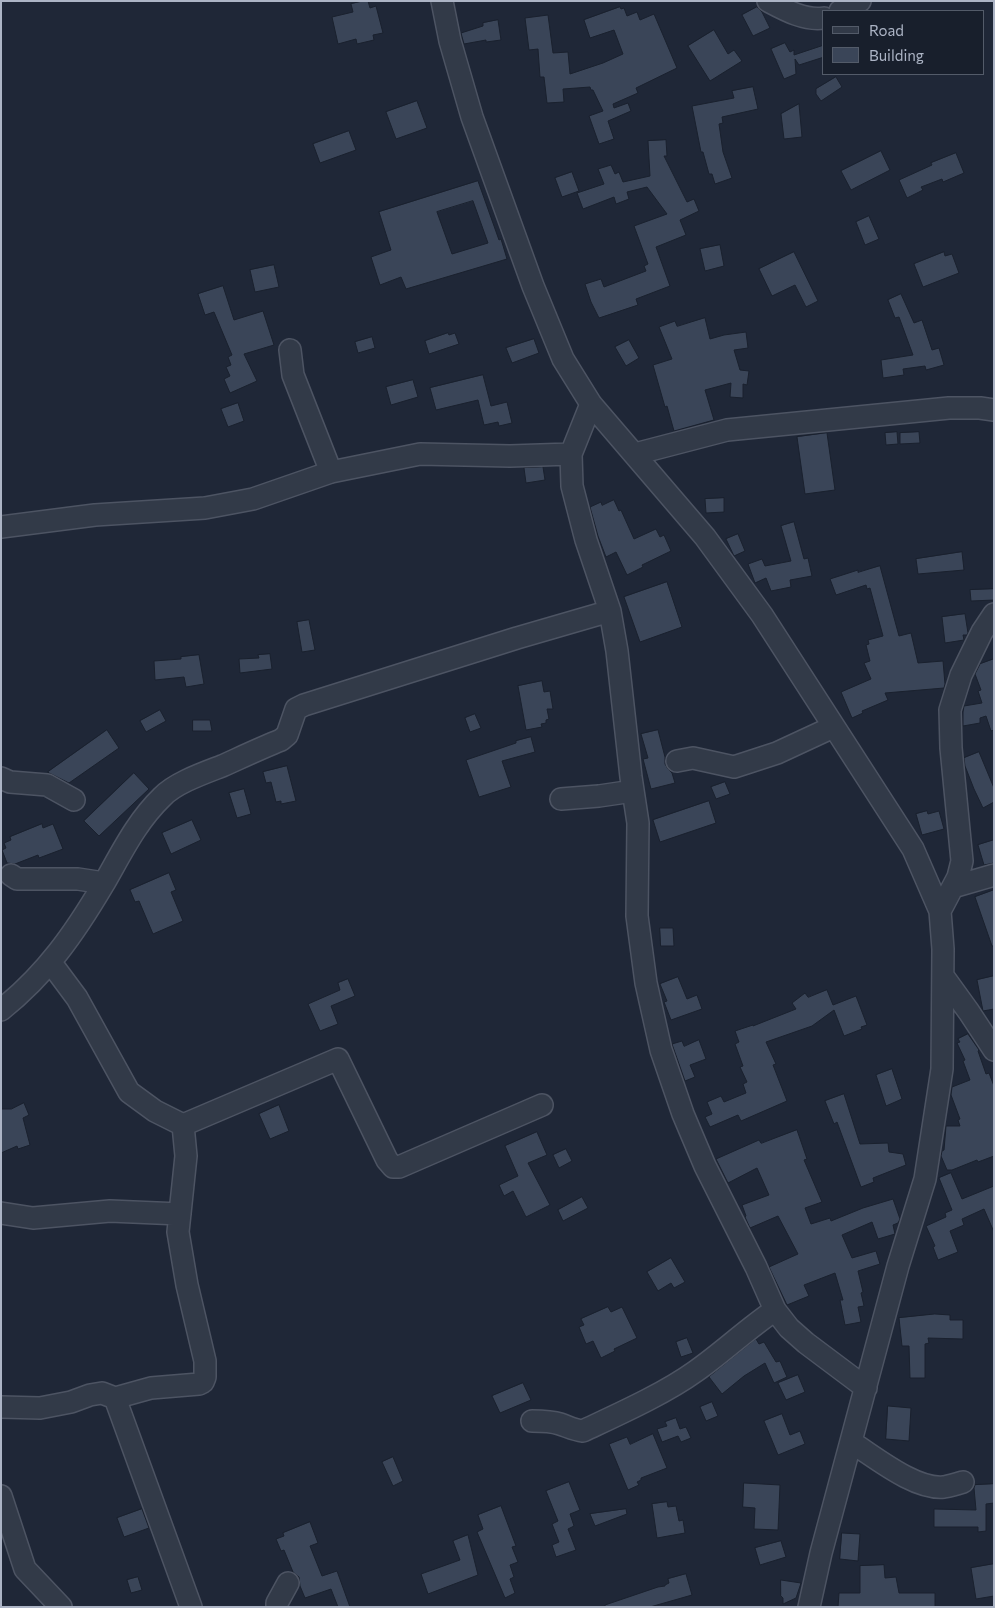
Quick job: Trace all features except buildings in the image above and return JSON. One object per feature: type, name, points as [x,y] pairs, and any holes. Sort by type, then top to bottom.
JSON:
[{"type":"street","points":[[442,1],[450,41],[472,117],[533,286],[563,359],[591,404],[705,537],[762,615],[913,849],[940,911],[943,976],[942,1070],[925,1179],[898,1266],[821,1553],[810,1607]]},
{"type":"street","points":[[768,1],[789,12],[814,20],[822,18]]},
{"type":"street","points":[[842,10],[860,1]]},
{"type":"street","points":[[290,350],[293,374],[331,472]]},
{"type":"street","points":[[591,404],[571,454],[572,486],[586,540],[610,611],[617,652],[638,823],[637,916],[646,983],[662,1050],[683,1114],[705,1166],[756,1267],[775,1310],[789,1328],[806,1343],[866,1388]]},
{"type":"street","points":[[635,454],[727,430],[949,408],[994,410]]},
{"type":"street","points":[[1,526],[95,515],[205,508],[253,499],[331,472],[420,454],[510,456],[571,454]]},
{"type":"street","points":[[1,1010],[23,993],[51,964],[73,935],[130,836],[162,796],[189,779],[281,740],[287,735],[296,709],[364,685],[610,611]]},
{"type":"street","points":[[940,911],[958,877],[962,861],[951,748],[950,710],[961,675],[982,632],[992,619]]},
{"type":"street","points":[[677,761],[693,758],[734,768],[777,753],[833,727]]},
{"type":"street","points":[[1,778],[10,782],[47,785],[74,800]]},
{"type":"street","points":[[561,799],[633,790]]},
{"type":"street","points":[[953,887],[994,874]]},
{"type":"street","points":[[11,875],[17,879],[78,880],[104,883]]},
{"type":"street","points":[[51,964],[77,998],[129,1092],[162,1115],[183,1125],[338,1059],[387,1160],[394,1167],[408,1164],[542,1105]]},
{"type":"street","points":[[943,976],[970,1012],[994,1050]]},
{"type":"street","points":[[1,1408],[40,1408],[102,1393],[115,1398],[151,1388],[199,1384],[203,1382],[205,1377],[204,1361],[187,1285],[178,1232],[186,1156],[183,1125]]},
{"type":"street","points":[[1,1213],[33,1218],[110,1211],[180,1214]]},
{"type":"street","points":[[532,1421],[545,1420],[561,1424],[573,1430],[583,1430],[644,1401],[694,1373],[775,1310]]},
{"type":"street","points":[[115,1398],[191,1607]]},
{"type":"street","points":[[851,1442],[908,1479],[923,1484],[943,1487],[963,1482]]},
{"type":"street","points":[[1,1496],[25,1569],[61,1607]]},
{"type":"street","points":[[276,1607],[288,1583]]}]
